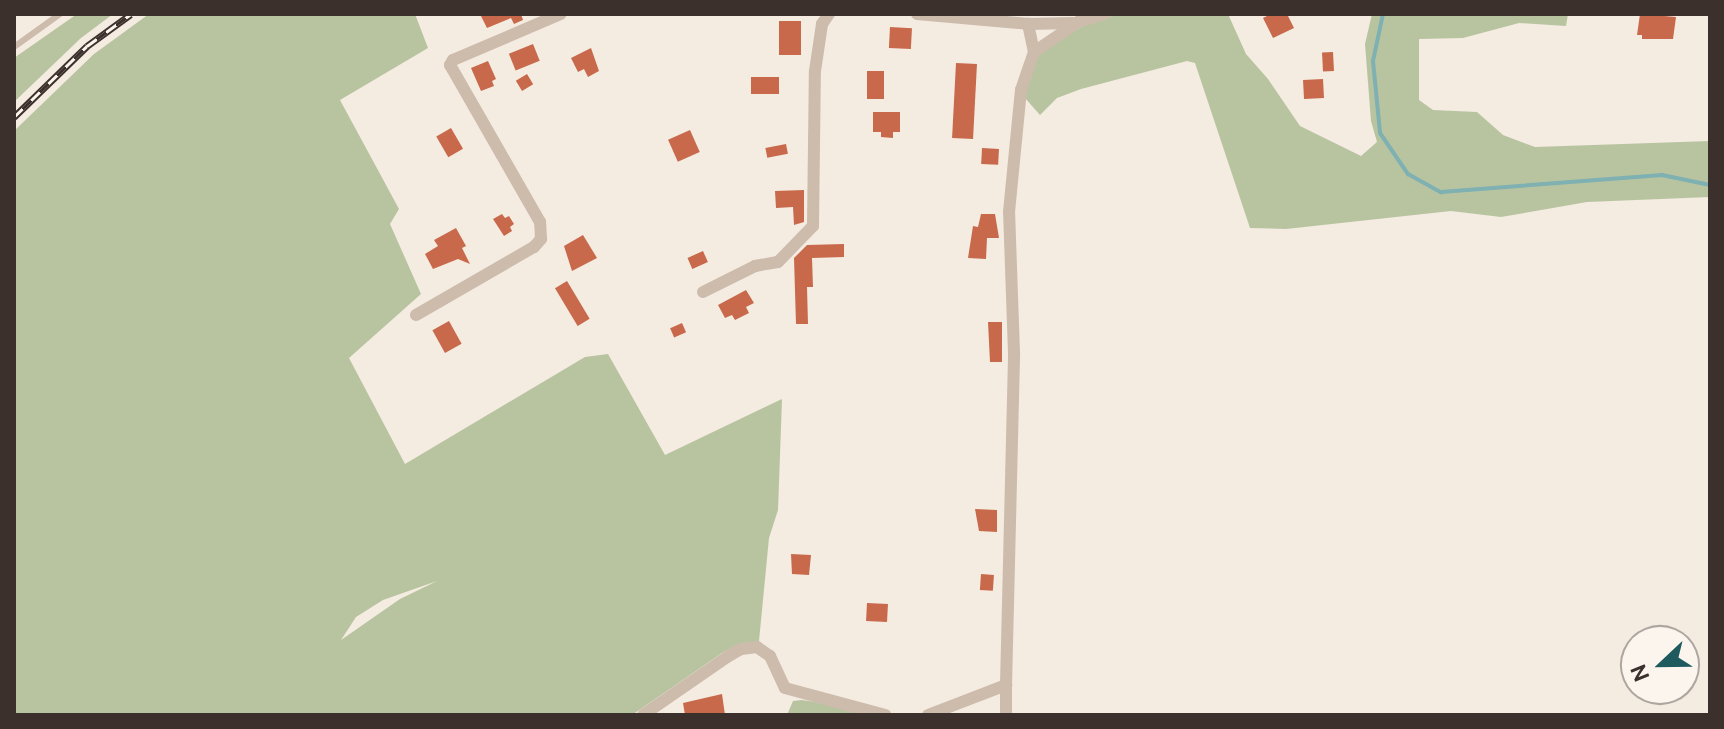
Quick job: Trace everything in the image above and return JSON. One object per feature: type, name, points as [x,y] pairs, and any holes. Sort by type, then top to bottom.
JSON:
[{"type":"street","points":[[416,315],[541,239],[540,222],[450,65],[453,60],[561,14]]},
{"type":"street","points":[[703,292],[755,266],[778,262],[813,226],[815,71],[822,24],[829,14]]},
{"type":"street","points":[[917,14],[1028,24],[1078,22],[1105,14]]},
{"type":"street","points":[[1034,52],[1078,22]]},
{"type":"street","points":[[1006,715],[1014,353],[1009,212],[1021,90],[1034,52],[1028,24]]},
{"type":"street","points":[[643,715],[727,657],[741,649],[757,647],[770,656],[785,688],[885,715]]},
{"type":"street","points":[[928,715],[1006,685]]},
{"type":"lane","points":[[14,47],[60,14]]},
{"type":"green space","points":[[77,14],[113,14],[81,38],[14,102],[14,58]]},
{"type":"green space","points":[[149,14],[415,14],[428,48],[340,100],[399,209],[390,224],[421,294],[349,358],[405,464],[585,357],[608,354],[665,455],[782,399],[778,510],[769,538],[759,641],[725,651],[632,715],[14,715],[14,131],[94,54]],"holes":[[[437,581],[400,599],[341,640],[356,617],[383,600]]]},
{"type":"green space","points":[[1117,14],[1228,14],[1246,54],[1268,79],[1300,126],[1361,156],[1377,142],[1371,121],[1365,44],[1372,14],[1568,14],[1566,26],[1519,23],[1463,38],[1419,39],[1419,100],[1433,110],[1477,112],[1503,135],[1535,147],[1710,141],[1710,197],[1587,202],[1501,217],[1451,211],[1286,229],[1250,228],[1195,63],[1187,61],[1081,89],[1057,98],[1040,115],[1025,98],[1032,68],[1042,50],[1083,26]]},
{"type":"green space","points":[[802,700],[869,715],[787,715],[793,701]]},
{"type":"building","points":[[480,14],[521,14],[523,20],[514,24],[511,18],[487,28]]},
{"type":"building","points":[[1271,14],[1287,14],[1294,28],[1273,38],[1263,18]]},
{"type":"building","points":[[1640,14],[1676,17],[1673,39],[1642,39],[1642,35],[1637,35]]},
{"type":"building","points":[[779,21],[801,21],[801,55],[779,55]]},
{"type":"building","points":[[890,27],[912,28],[911,49],[889,48]]},
{"type":"building","points":[[533,44],[540,61],[516,70],[509,54]]},
{"type":"building","points":[[591,48],[599,71],[588,77],[584,69],[578,72],[571,58]]},
{"type":"building","points":[[1333,52],[1334,71],[1323,72],[1322,53]]},
{"type":"building","points":[[488,61],[496,79],[492,81],[494,86],[481,91],[471,68]]},
{"type":"building","points":[[956,63],[977,64],[973,139],[952,138]]},
{"type":"building","points":[[867,71],[884,71],[884,99],[867,99]]},
{"type":"building","points":[[527,74],[533,84],[522,91],[516,81]]},
{"type":"building","points":[[751,77],[779,77],[779,94],[751,94]]},
{"type":"building","points":[[1323,79],[1324,98],[1304,99],[1303,80]]},
{"type":"building","points":[[873,112],[900,112],[900,132],[893,132],[893,138],[881,137],[881,132],[873,132]]},
{"type":"building","points":[[451,128],[463,149],[448,157],[436,136]]},
{"type":"building","points":[[690,130],[700,152],[678,162],[668,140]]},
{"type":"building","points":[[786,144],[788,154],[767,158],[765,148]]},
{"type":"building","points":[[982,148],[999,149],[998,165],[981,164]]},
{"type":"building","points":[[804,190],[804,222],[794,225],[793,207],[776,208],[775,191]]},
{"type":"building","points":[[502,214],[505,218],[509,216],[514,224],[510,227],[512,231],[504,236],[493,219]]},
{"type":"building","points":[[981,214],[995,214],[999,238],[987,238],[986,259],[968,258],[973,226],[978,227]]},
{"type":"building","points":[[456,228],[466,246],[462,248],[470,264],[458,259],[433,269],[425,254],[438,246],[434,240]]},
{"type":"building","points":[[583,235],[597,258],[572,271],[564,246]]},
{"type":"building","points":[[844,244],[844,257],[812,258],[813,287],[807,287],[808,324],[796,324],[794,258],[807,245]]},
{"type":"building","points":[[703,251],[708,262],[692,269],[687,258]]},
{"type":"building","points":[[567,281],[590,319],[578,326],[555,288]]},
{"type":"building","points":[[746,290],[754,303],[746,307],[749,313],[735,320],[732,315],[725,318],[718,305]]},
{"type":"building","points":[[449,321],[462,344],[445,353],[432,330]]},
{"type":"building","points":[[988,322],[1002,322],[1002,362],[990,362]]},
{"type":"building","points":[[682,323],[686,332],[674,337],[670,328]]},
{"type":"building","points":[[975,509],[997,510],[997,532],[979,531]]},
{"type":"building","points":[[791,554],[811,555],[809,575],[792,574]]},
{"type":"building","points":[[981,574],[994,575],[993,591],[980,590]]},
{"type":"building","points":[[867,603],[888,604],[887,622],[866,621]]},
{"type":"building","points":[[722,694],[725,715],[685,715],[683,703]]},
{"type":"waterway","points":[[1383,14],[1373,61],[1380,133],[1408,174],[1441,192],[1662,175],[1710,185]]},
{"type":"railway","points":[[14,117],[87,46],[131,14]]}]
